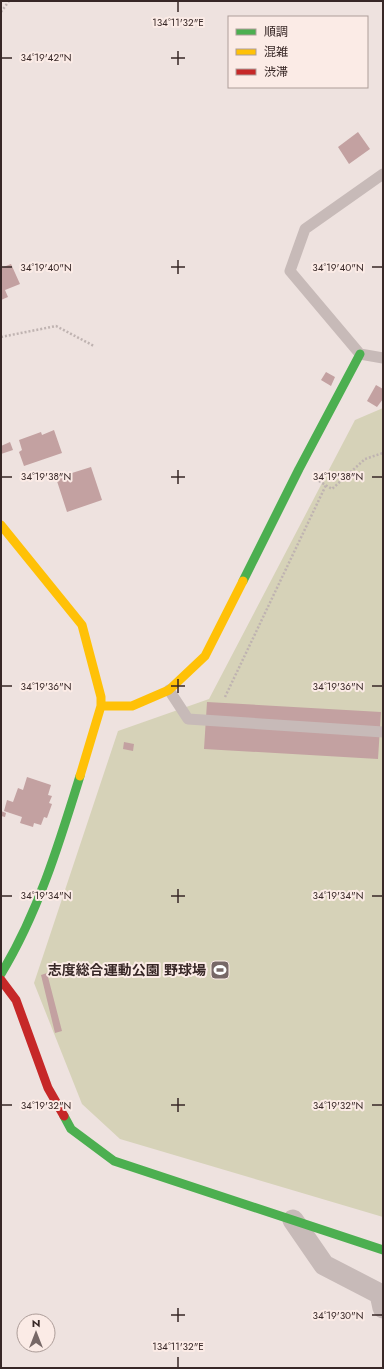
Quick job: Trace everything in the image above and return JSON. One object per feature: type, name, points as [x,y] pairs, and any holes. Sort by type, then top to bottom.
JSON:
[{"type":"street","points":[[101,706],[132,706],[169,690],[205,656],[299,469],[360,354]]},
{"type":"street","points":[[1,525],[82,625],[101,697],[101,706],[68,819],[31,917],[18,947],[1,974]]},
{"type":"street","points":[[1,980],[16,1000],[48,1088],[71,1129],[114,1161],[383,1250]]},
{"type":"street","points":[[293,1220],[324,1265],[380,1294],[383,1308]]},
{"type":"lane","points":[[383,174],[305,229],[290,271],[360,354],[383,358]]},
{"type":"lane","points":[[169,690],[188,719],[383,732]]},
{"type":"path","points":[[1,12],[9,1]]},
{"type":"path","points":[[1,337],[56,326],[94,346]]},
{"type":"path","points":[[299,469],[332,489],[365,459],[383,453]]},
{"type":"path","points":[[225,697],[326,485]]},
{"type":"shaded area","name":"志度総合運動公園 野球場","points":[[383,408],[383,1217],[120,1139],[82,1104],[34,983],[118,731],[209,699],[355,420]]},
{"type":"building","points":[[358,132],[370,149],[349,164],[338,147]]},
{"type":"building","points":[[11,264],[20,284],[5,290],[8,297],[1,300],[1,268]]},
{"type":"building","points":[[326,372],[335,377],[331,386],[321,380]]},
{"type":"building","points":[[376,385],[383,389],[383,399],[377,407],[367,401]]},
{"type":"building","points":[[54,430],[62,453],[24,466],[19,452],[22,450],[19,440],[41,432],[42,435]]},
{"type":"building","points":[[10,442],[13,450],[1,454],[1,446]]},
{"type":"building","points":[[91,467],[102,500],[67,512],[56,478]]},
{"type":"building","points":[[207,702],[381,712],[378,759],[204,749]]},
{"type":"building","points":[[124,742],[134,744],[133,751],[123,749]]},
{"type":"building","points":[[27,777],[51,785],[48,795],[52,796],[49,803],[52,804],[47,818],[44,817],[41,825],[34,823],[33,827],[20,823],[22,817],[4,811],[7,800],[13,802],[18,788],[23,790]]},
{"type":"building","points":[[1,811],[6,813],[5,817],[1,816]]},
{"type":"building","points":[[47,973],[62,1031],[55,1033],[41,975]]},
{"type":"traffic: fast","points":[[243,581],[299,469],[360,354]]},
{"type":"traffic: fast","points":[[1,974],[14,951],[37,902],[56,852],[80,776]]},
{"type":"traffic: fast","points":[[64,1116],[71,1129],[114,1161],[383,1250]]},
{"type":"traffic: slow","points":[[1,525],[82,625],[101,697],[101,706],[80,776]]},
{"type":"traffic: slow","points":[[101,706],[132,706],[169,690],[205,656],[243,581]]},
{"type":"traffic: jam","points":[[1,980],[16,1000],[48,1088],[64,1116]]},
{"type":"place","name":"志度総合運動公園 野球場","points":[[220,970]]}]
